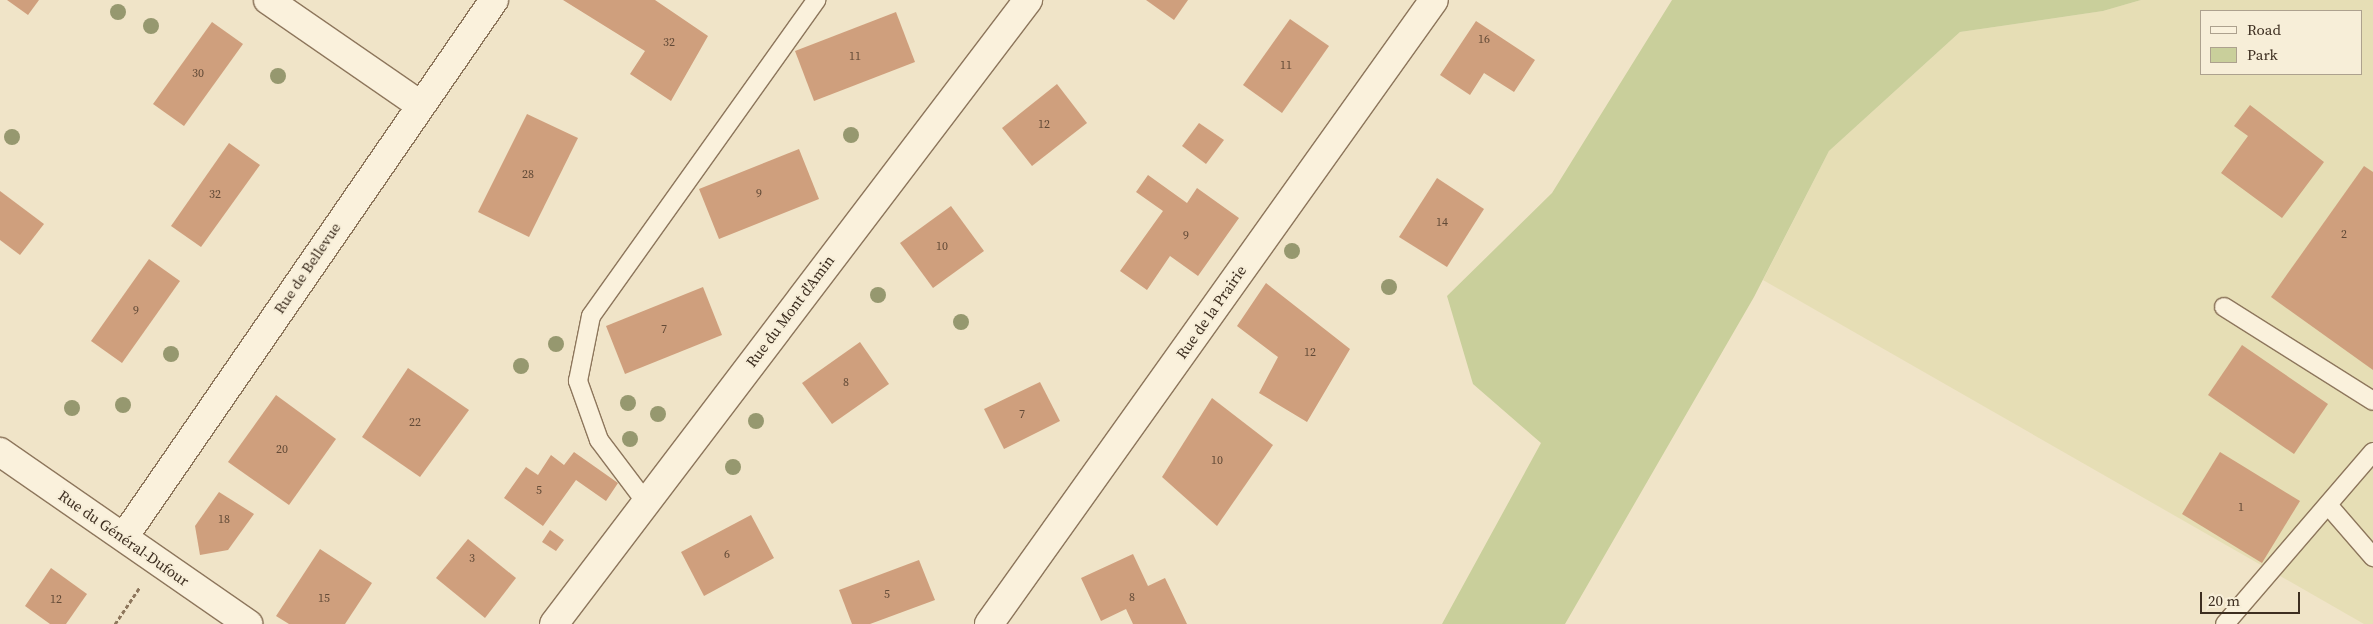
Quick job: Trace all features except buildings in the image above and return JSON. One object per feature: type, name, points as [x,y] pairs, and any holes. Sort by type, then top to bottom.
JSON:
[{"type":"street","points":[[268,0],[419,104]]},
{"type":"street","name":"Rue de Bellevue","points":[[124,537],[419,104],[494,0]]},
{"type":"street","name":"Rue du Mont d'Amin","points":[[554,624],[645,500],[1028,0]]},
{"type":"street","name":"Rue de la Prairie","points":[[989,624],[1434,0]]},
{"type":"street","name":"Rue du Général-Dufour","points":[[0,452],[248,624]]},
{"type":"lane","points":[[645,500],[599,440],[578,381],[591,316],[816,0]]},
{"type":"lane","points":[[2224,307],[2373,401]]},
{"type":"lane","points":[[2225,624],[2373,452]]},
{"type":"lane","points":[[2328,505],[2373,557]]},
{"type":"path","points":[[115,624],[144,582]]},
{"type":"shaded area","points":[[2141,0],[2373,0],[2373,624],[2364,624],[1763,280],[1829,151],[1960,32],[2103,11]]},
{"type":"green space","points":[[1672,0],[2141,0],[2103,11],[1960,32],[1829,151],[1754,297],[1565,624],[1442,624],[1541,443],[1473,384],[1447,296],[1552,193]]}]
